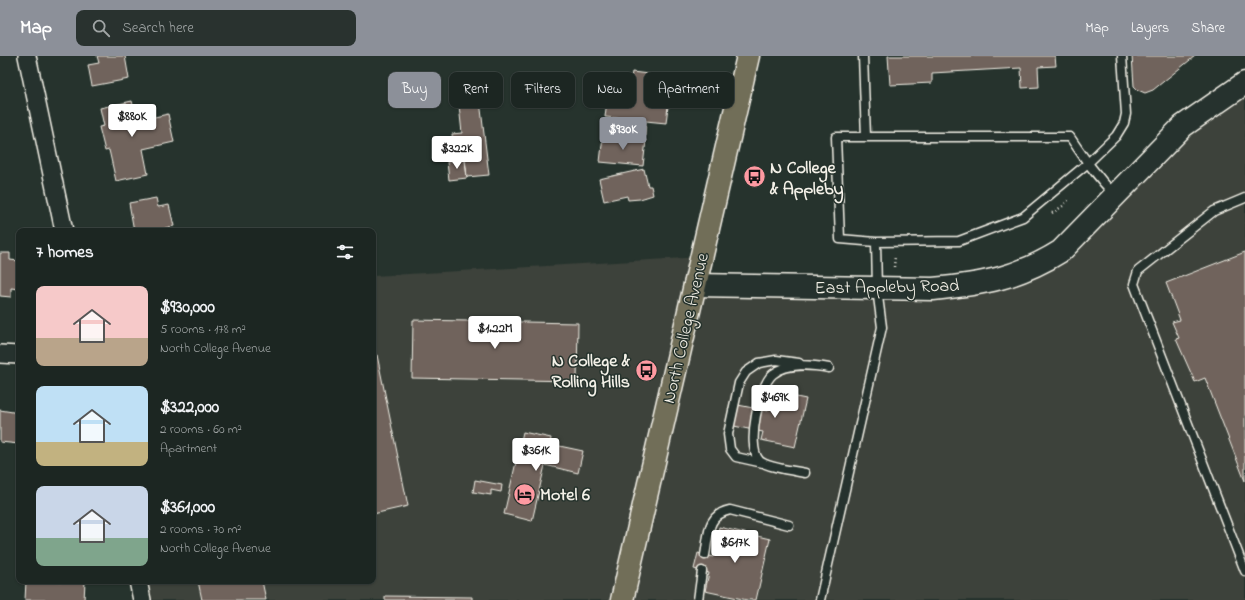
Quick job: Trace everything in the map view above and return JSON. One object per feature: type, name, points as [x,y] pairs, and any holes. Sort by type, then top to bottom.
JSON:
[{"type":"main road","name":"North College Avenue","points":[[622,600],[748,56]]},
{"type":"street","points":[[27,56],[63,228]]},
{"type":"street","name":"East Appleby Road","points":[[695,285],[933,290],[972,285],[1019,273],[1041,263],[1061,251],[1183,126],[1245,83]]},
{"type":"street","points":[[0,354],[16,355]]},
{"type":"street","points":[[139,584],[142,600]]},
{"type":"lane","points":[[863,56],[866,137]]},
{"type":"lane","points":[[1116,196],[1100,180],[1088,163],[1070,137],[836,136],[840,239],[876,242],[959,241],[1024,217],[1088,163],[1116,136],[1124,122],[1126,114],[1122,56]]},
{"type":"lane","points":[[1245,198],[1214,211],[1138,271],[1134,284],[1245,571]]},
{"type":"lane","points":[[820,600],[882,327],[877,289],[876,242]]},
{"type":"lane","points":[[805,473],[736,457],[730,449],[728,434],[738,383],[746,372],[759,363],[776,360],[829,368]]},
{"type":"lane","points":[[769,465],[759,460],[753,449],[752,437],[764,387],[773,374],[790,367],[809,364]]},
{"type":"lane","points":[[704,555],[711,522],[715,516],[722,512],[730,510],[789,525]]},
{"type":"lane","points":[[698,600],[702,571]]},
{"type":"shaded area","points":[[1245,83],[1245,600],[142,600],[139,584],[376,584],[376,276],[702,257],[695,285],[933,289],[1019,273]]},
{"type":"building","points":[[97,56],[125,56],[129,79],[92,86],[88,65],[99,63]]},
{"type":"building","points":[[888,56],[1055,56],[1056,66],[1038,67],[1039,87],[1022,88],[1021,68],[932,73],[932,83],[890,85]]},
{"type":"building","points":[[1132,56],[1195,56],[1153,90],[1145,93],[1138,90],[1134,86]]},
{"type":"building","points":[[636,72],[644,73],[644,108],[668,108],[666,123],[605,117],[606,108],[636,108]]},
{"type":"building","points":[[132,101],[137,121],[168,114],[174,142],[143,149],[148,174],[116,181],[109,150],[105,151],[99,127],[104,126],[100,108]]},
{"type":"building","points":[[459,108],[481,108],[489,175],[467,177],[463,143],[453,144],[452,134],[462,133]]},
{"type":"building","points":[[628,120],[646,122],[645,136],[626,135]]},
{"type":"building","points":[[603,136],[646,140],[643,166],[600,162]]},
{"type":"building","points":[[465,159],[467,178],[449,180],[447,162]]},
{"type":"building","points":[[644,169],[648,186],[651,186],[653,195],[640,199],[628,200],[627,196],[604,201],[599,179]]},
{"type":"building","points":[[156,198],[158,207],[169,205],[174,226],[165,228],[133,228],[129,203]]},
{"type":"building","points":[[1245,252],[1245,481],[1205,378],[1195,382],[1176,339],[1179,338],[1172,322],[1180,320],[1166,283]]},
{"type":"building","points":[[0,253],[10,253],[10,260],[16,261],[16,289],[11,288],[11,297],[0,296]]},
{"type":"building","points":[[413,320],[578,323],[577,381],[412,378]]},
{"type":"building","points":[[376,355],[408,506],[376,513]]},
{"type":"building","points":[[772,392],[806,399],[795,447],[761,440],[763,432],[734,426],[738,405],[768,411]]},
{"type":"building","points":[[0,410],[16,413],[16,444],[0,442]]},
{"type":"building","name":"Motel 6","points":[[523,432],[551,438],[550,444],[583,451],[578,473],[545,465],[532,521],[504,514]]},
{"type":"building","points":[[475,480],[502,485],[501,492],[491,490],[491,495],[473,492]]},
{"type":"building","points":[[719,527],[770,539],[756,600],[747,600],[705,591],[709,573],[694,569],[698,553],[713,557]]},
{"type":"building","points":[[26,584],[85,584],[84,600],[25,600]]},
{"type":"building","points":[[199,584],[263,584],[266,600],[202,600]]},
{"type":"building","points":[[385,596],[472,597],[472,600],[385,600]]},
{"type":"place","name":"N College & Appleby","points":[[755,177]]},
{"type":"place","name":"N College & Rolling Hills","points":[[646,370]]},
{"type":"place","name":"Motel 6","points":[[524,494]]}]
